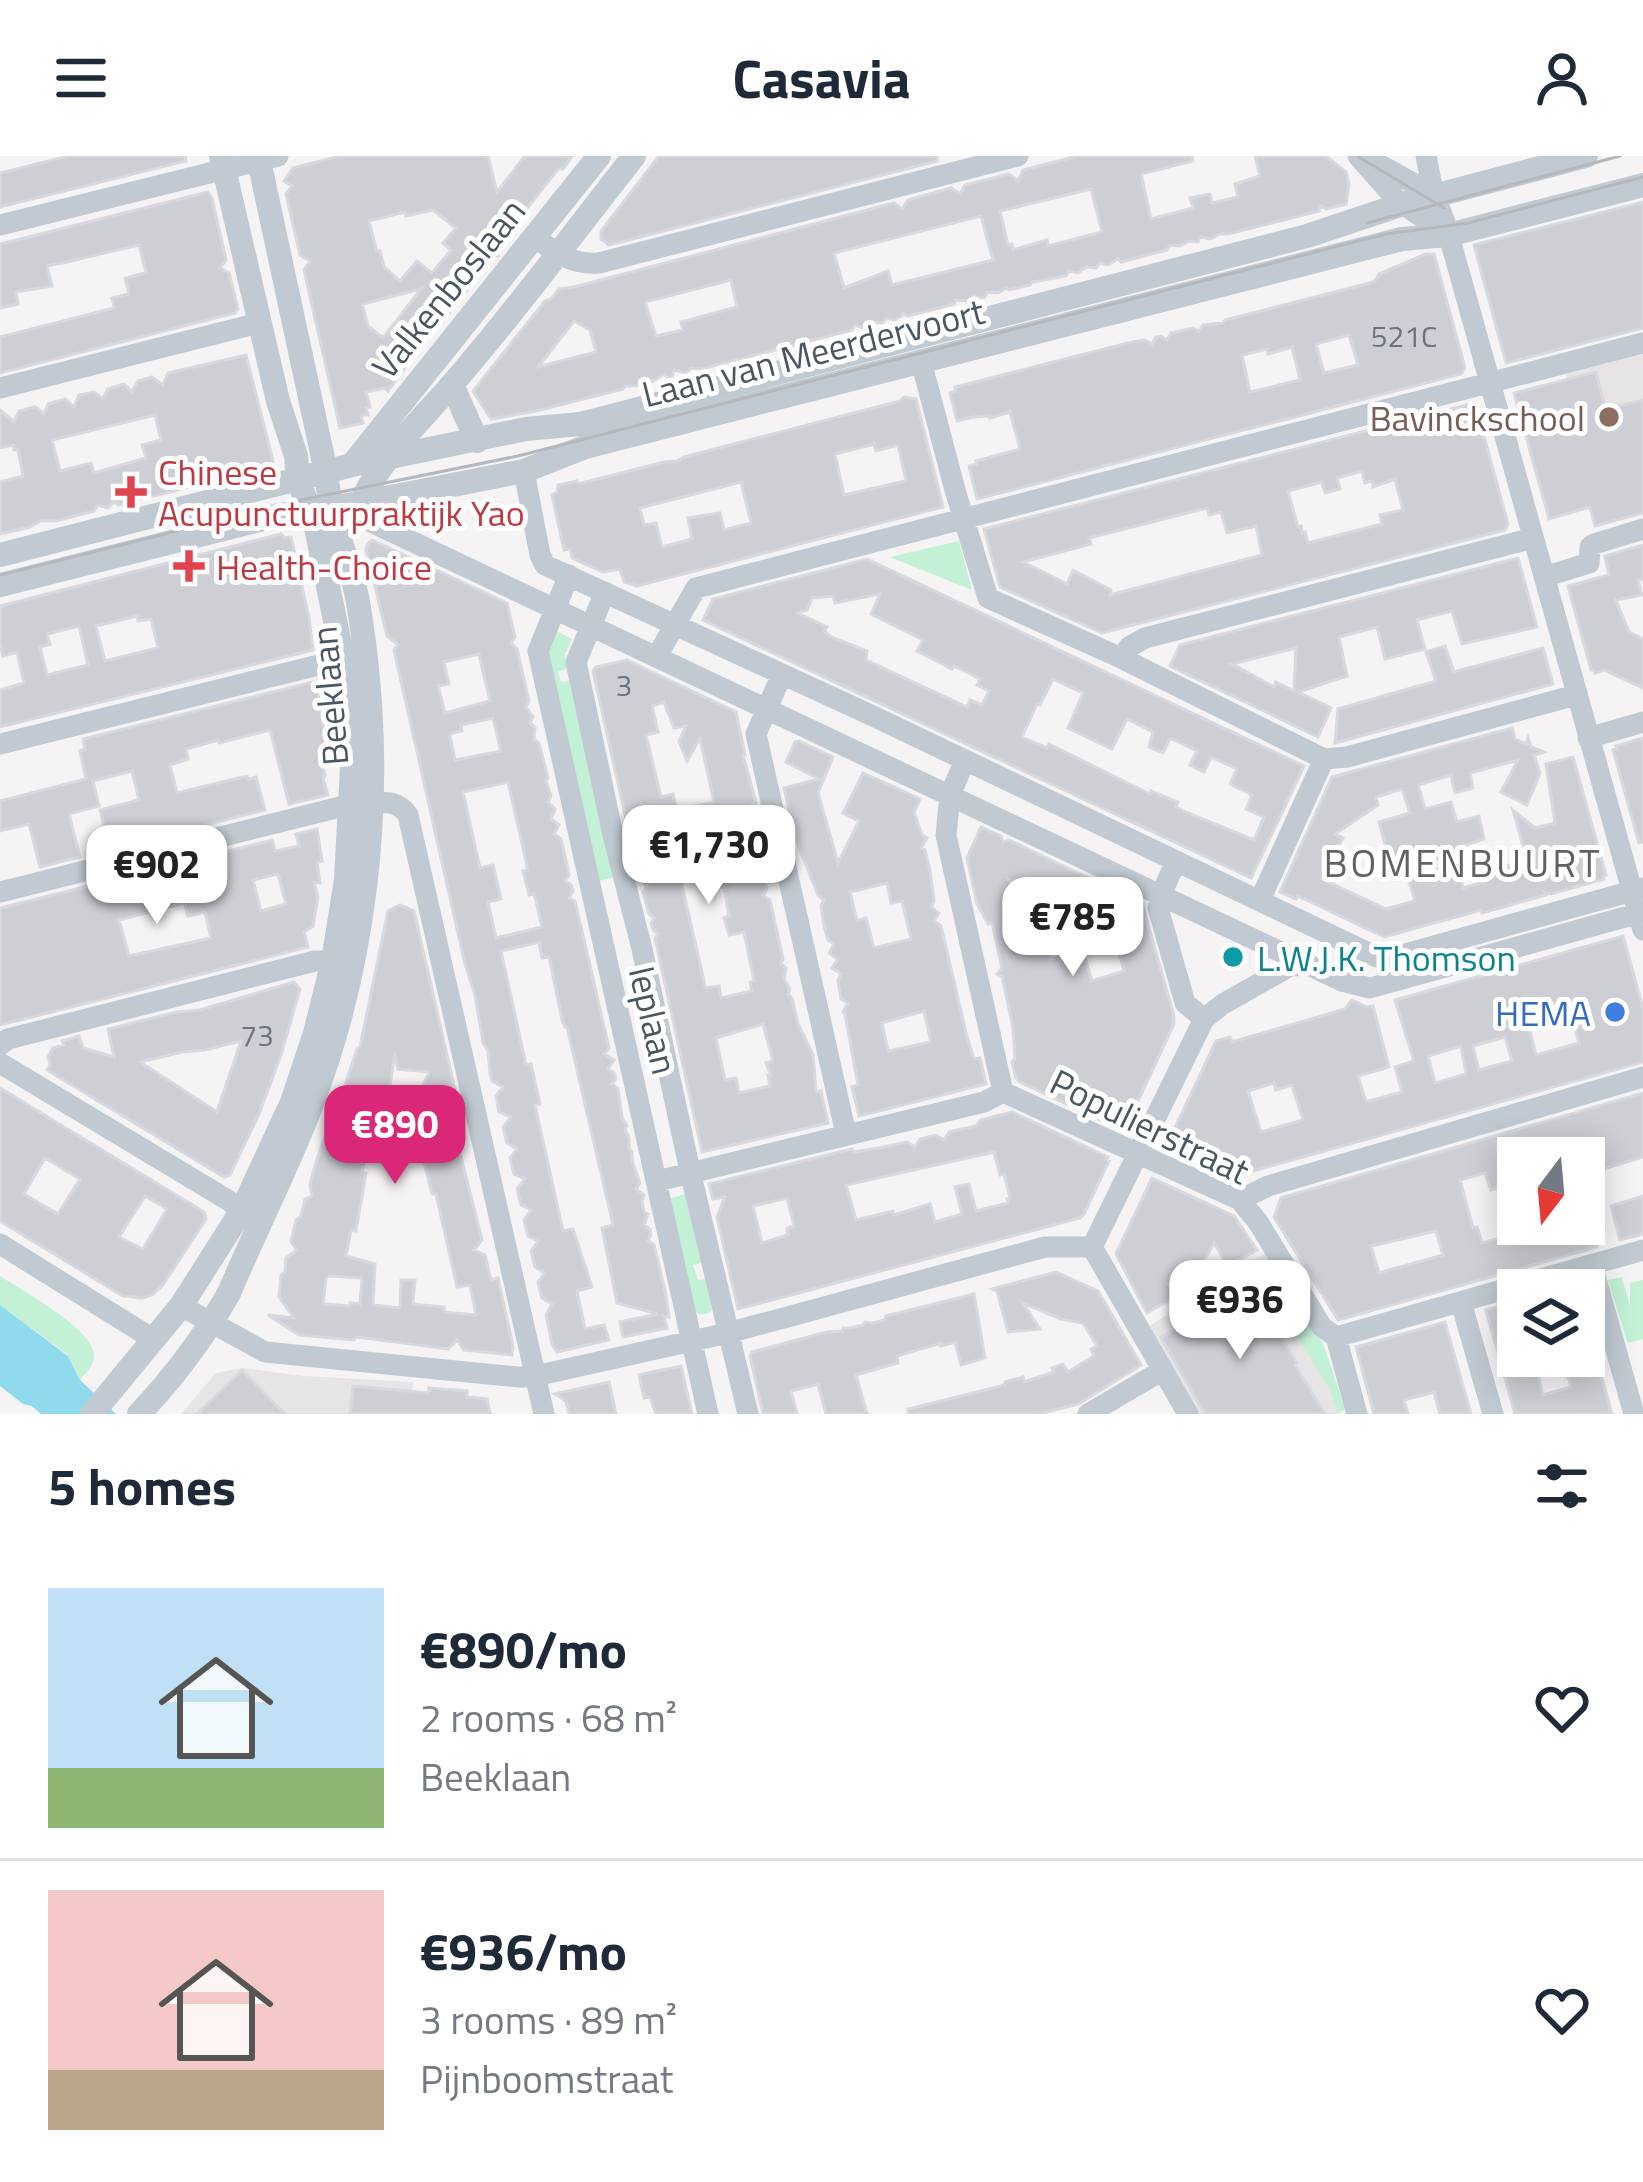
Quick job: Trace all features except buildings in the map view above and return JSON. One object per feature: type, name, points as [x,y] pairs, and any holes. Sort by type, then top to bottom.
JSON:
[{"type":"street","name":"Valkenboslaan","points":[[352,465],[599,156]]},
{"type":"street","name":"Valkenboslaan","points":[[347,561],[348,538],[360,503],[404,435],[452,385],[634,156]]},
{"type":"street","points":[[535,237],[556,254],[598,263],[1018,156]]},
{"type":"street","points":[[1361,156],[1436,196]]},
{"type":"street","points":[[1361,156],[1403,204],[1448,235]]},
{"type":"street","points":[[1426,156],[1588,738],[1640,907]]},
{"type":"street","name":"Laan van Meerdervoort","points":[[0,555],[352,465],[526,429],[580,424],[1307,236],[1403,204],[1586,156]]},
{"type":"street","points":[[0,225],[223,162],[265,158]]},
{"type":"street","name":"Beeklaan","points":[[265,158],[326,472],[320,508],[362,803]]},
{"type":"street","name":"Beeklaan","points":[[223,162],[278,401],[296,456],[298,481],[320,508],[347,561],[366,658],[370,718],[362,803]]},
{"type":"street","name":"Laan van Meerdervoort","points":[[0,584],[278,515],[524,471],[586,447],[921,361],[1402,239],[1448,235],[1643,185]]},
{"type":"street","points":[[0,388],[259,323]]},
{"type":"street","points":[[657,656],[695,588],[1643,343]]},
{"type":"street","points":[[921,361],[988,598],[1324,759],[1347,757],[1576,694]]},
{"type":"street","points":[[452,385],[477,441]]},
{"type":"street","points":[[524,471],[545,565],[1384,958],[1640,907]]},
{"type":"street","points":[[360,503],[363,517],[373,523],[1342,981],[1370,988],[1640,907]]},
{"type":"street","points":[[1544,578],[1589,563],[1594,544],[1643,529]]},
{"type":"street","points":[[1121,658],[1145,638],[1533,538]]},
{"type":"street","name":"Ieplaan","points":[[569,575],[538,651],[708,1414]]},
{"type":"street","name":"Ieplaan","points":[[605,592],[576,662],[748,1414]]},
{"type":"street","points":[[0,744],[343,659]]},
{"type":"street","points":[[782,674],[757,734],[846,1134]]},
{"type":"street","points":[[1588,738],[1643,722]]},
{"type":"street","points":[[1260,899],[1324,759]]},
{"type":"street","points":[[965,760],[950,795],[946,836],[1003,1092]]},
{"type":"street","name":"Beeklaan","points":[[362,803],[391,802],[408,814],[544,1414]]},
{"type":"street","points":[[0,892],[362,803]]},
{"type":"street","points":[[141,1412],[183,1364],[229,1293],[251,1215],[315,1033],[362,803]]},
{"type":"street","points":[[92,1414],[251,1215],[310,1109],[334,1040],[352,961],[365,884],[362,803]]},
{"type":"street","points":[[1177,861],[1158,908],[1185,1003],[1204,1019]]},
{"type":"street","points":[[1310,965],[1327,933]]},
{"type":"street","points":[[0,1045],[74,1022],[333,961]]},
{"type":"street","points":[[1092,1247],[1204,1019],[1290,966],[1310,965]]},
{"type":"street","points":[[0,1063],[251,1215]]},
{"type":"street","points":[[1240,1200],[1268,1186],[1643,1077]]},
{"type":"street","name":"Populierstraat","points":[[657,1181],[984,1102],[1003,1092],[1240,1200],[1322,1327],[1336,1337],[1357,1414]]},
{"type":"street","points":[[0,1244],[154,1339]]},
{"type":"street","points":[[181,1306],[265,1352],[536,1376],[728,1333],[1045,1247],[1092,1247]]},
{"type":"street","points":[[1092,1247],[1189,1414]]},
{"type":"street","points":[[1336,1337],[1643,1250]]},
{"type":"street","points":[[1592,1265],[1634,1414]]},
{"type":"street","points":[[1461,1302],[1493,1414]]},
{"type":"street","points":[[1088,1414],[1163,1370]]},
{"type":"shaded area","name":"Bavinckschool","points":[[1643,354],[1643,459],[1590,472],[1566,374]]},
{"type":"shaded area","points":[[1269,1251],[1324,1346],[1339,1414],[1189,1414],[1141,1331]]},
{"type":"shaded area","points":[[242,1368],[413,1382],[410,1414],[181,1414],[216,1373]]},
{"type":"green space","points":[[959,541],[972,590],[890,557]]},
{"type":"green space","points":[[552,629],[572,639],[565,654],[567,669],[558,671],[561,682],[569,681],[614,877],[596,882],[545,662]]},
{"type":"green space","points":[[685,1194],[701,1263],[693,1265],[698,1280],[705,1279],[712,1309],[701,1315],[694,1311],[668,1199]]},
{"type":"green space","points":[[1280,1269],[1324,1346],[1345,1409],[1339,1414],[1303,1346],[1256,1284]]},
{"type":"green space","points":[[0,1276],[70,1323],[91,1345],[93,1362],[80,1380],[68,1355],[0,1305]]},
{"type":"green space","points":[[1622,1277],[1630,1306],[1630,1283],[1643,1280],[1643,1339],[1628,1343],[1608,1280]]},
{"type":"water","points":[[0,1305],[68,1356],[80,1380],[116,1414],[41,1414],[0,1386]]},
{"type":"tram line","points":[[1357,156],[1444,208]]},
{"type":"tram line","points":[[1367,223],[1620,156]]},
{"type":"tram line","points":[[0,575],[306,499],[518,456],[1386,234],[1468,223],[1643,177]]},
{"type":"place","name":"Bavinckschool","points":[[1609,417]]},
{"type":"place","name":"Chinese Acupunctuurpraktijk Yao","points":[[131,492]]},
{"type":"place","name":"Health-Choice","points":[[189,566]]},
{"type":"place","name":"L.W.J.K. Thomson","points":[[1233,957]]},
{"type":"place","name":"HEMA","points":[[1615,1012]]},
{"type":"district","name":"BOMENBUURT","points":[[1463,862]]}]
